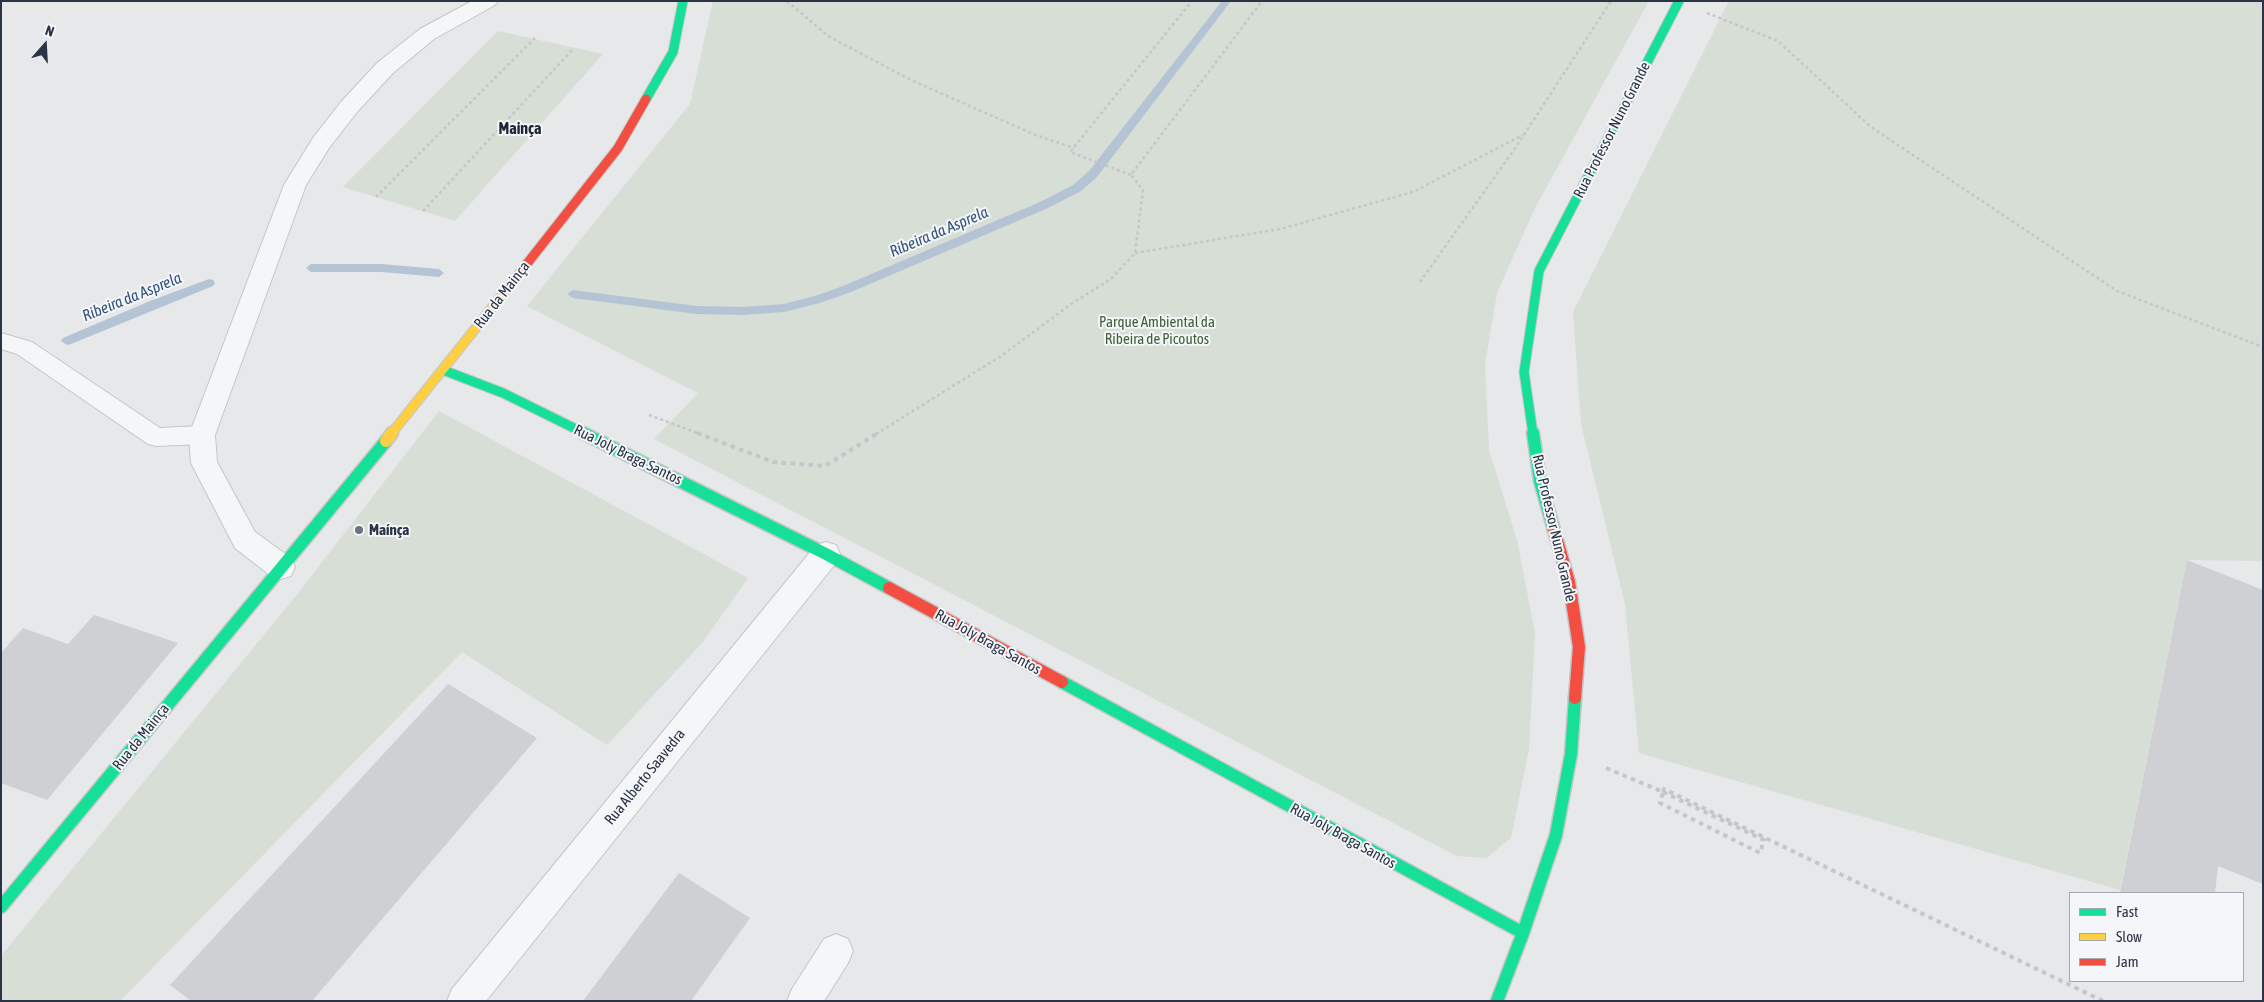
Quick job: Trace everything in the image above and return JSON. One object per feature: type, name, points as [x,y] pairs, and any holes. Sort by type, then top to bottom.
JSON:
[{"type":"street","points":[[281,567],[245,540],[204,464],[202,435],[281,219],[295,185],[321,143],[349,107],[385,68],[427,34],[488,1]]},
{"type":"street","name":"Rua da Mainça","points":[[1,907],[443,370],[618,148],[673,52],[683,1]]},
{"type":"street","name":"Rua Professor Nuno Grande","points":[[1497,1001],[1523,933],[1556,834],[1571,754],[1579,648],[1569,582],[1540,481],[1524,372],[1539,271],[1678,2]]},
{"type":"street","name":"Rua Joly Braga Santos","points":[[443,370],[502,393],[826,554],[1523,933]]},
{"type":"street","name":"Rua Alberto Saavedra","points":[[464,1001],[826,554]]},
{"type":"street","points":[[804,1001],[836,951]]},
{"type":"lane","points":[[1,341],[24,348],[156,437],[202,435]]},
{"type":"path","points":[[787,1],[828,36],[902,75],[1034,134],[1074,148]]},
{"type":"path","points":[[649,415],[773,462],[825,466],[911,410],[1001,356],[1074,302],[1111,279],[1135,253],[1143,197],[1142,190],[1131,175],[1070,152],[1192,1]]},
{"type":"path","points":[[1131,175],[1262,1]]},
{"type":"path","points":[[1420,282],[1523,135],[1611,1]]},
{"type":"path","points":[[1678,2],[1778,41],[1871,126],[2117,291],[2263,347]]},
{"type":"path","points":[[376,198],[536,38]]},
{"type":"path","points":[[423,211],[574,48]]},
{"type":"path","points":[[1135,253],[1280,229],[1413,192],[1523,135]]},
{"type":"path","points":[[1571,754],[1636,779],[1661,791],[1670,795],[1678,800],[1764,840],[1760,853],[1753,850],[1660,804],[1662,796],[1664,790],[2103,1001]]},
{"type":"green space","name":"Parque Ambiental da Ribeira de Picoutos","points":[[713,1],[1649,1],[1535,208],[1497,293],[1485,364],[1489,450],[1517,540],[1535,633],[1529,749],[1511,838],[1486,858],[1457,856],[654,439],[698,393],[527,306],[690,104]]},
{"type":"green space","points":[[1729,1],[2263,1],[2263,561],[2187,560],[2120,890],[1639,753],[1625,604],[1581,424],[1573,312]]},
{"type":"green space","points":[[498,31],[603,54],[455,221],[343,187]]},
{"type":"green space","points":[[439,411],[748,578],[703,642],[607,745],[462,652],[120,1001],[1,1001],[1,956],[299,592]]},
{"type":"building","points":[[2187,560],[2263,590],[2263,884],[2218,866],[2215,892],[2120,892]]},
{"type":"building","points":[[94,615],[178,643],[47,800],[1,783],[1,653],[23,628],[68,644]]},
{"type":"building","points":[[448,684],[537,738],[312,1001],[191,1001],[170,985]]},
{"type":"building","points":[[679,873],[750,918],[691,1001],[583,1001]]},
{"type":"waterway","name":"Ribeira da Asprela","points":[[573,294],[697,310],[743,311],[784,308],[820,299],[847,289],[1044,205],[1077,188],[1093,174],[1227,1]]},
{"type":"waterway","name":"Ribeira da Asprela","points":[[311,268],[381,268],[439,273]]},
{"type":"waterway","name":"Ribeira da Asprela","points":[[67,341],[209,283]]},
{"type":"traffic: fast","points":[[646,99],[673,52],[683,1]]},
{"type":"traffic: fast","points":[[1554,530],[1540,481],[1524,372],[1539,271],[1679,1]]},
{"type":"traffic: fast","points":[[443,370],[503,393],[826,554],[889,588]]},
{"type":"traffic: fast","points":[[1,907],[386,441]]},
{"type":"traffic: fast","points":[[1062,682],[1523,933]]},
{"type":"traffic: fast","points":[[1497,1001],[1523,933],[1556,835],[1571,754],[1575,698]]},
{"type":"traffic: slow","points":[[386,441],[511,284]]},
{"type":"traffic: jam","points":[[511,284],[618,148],[646,99]]},
{"type":"traffic: jam","points":[[1554,530],[1569,582],[1579,647],[1575,698]]},
{"type":"traffic: jam","points":[[889,588],[1062,682]]},
{"type":"place","name":"Maínça","points":[[359,530]]},
{"type":"district","name":"Mainça","points":[[520,129]]}]
